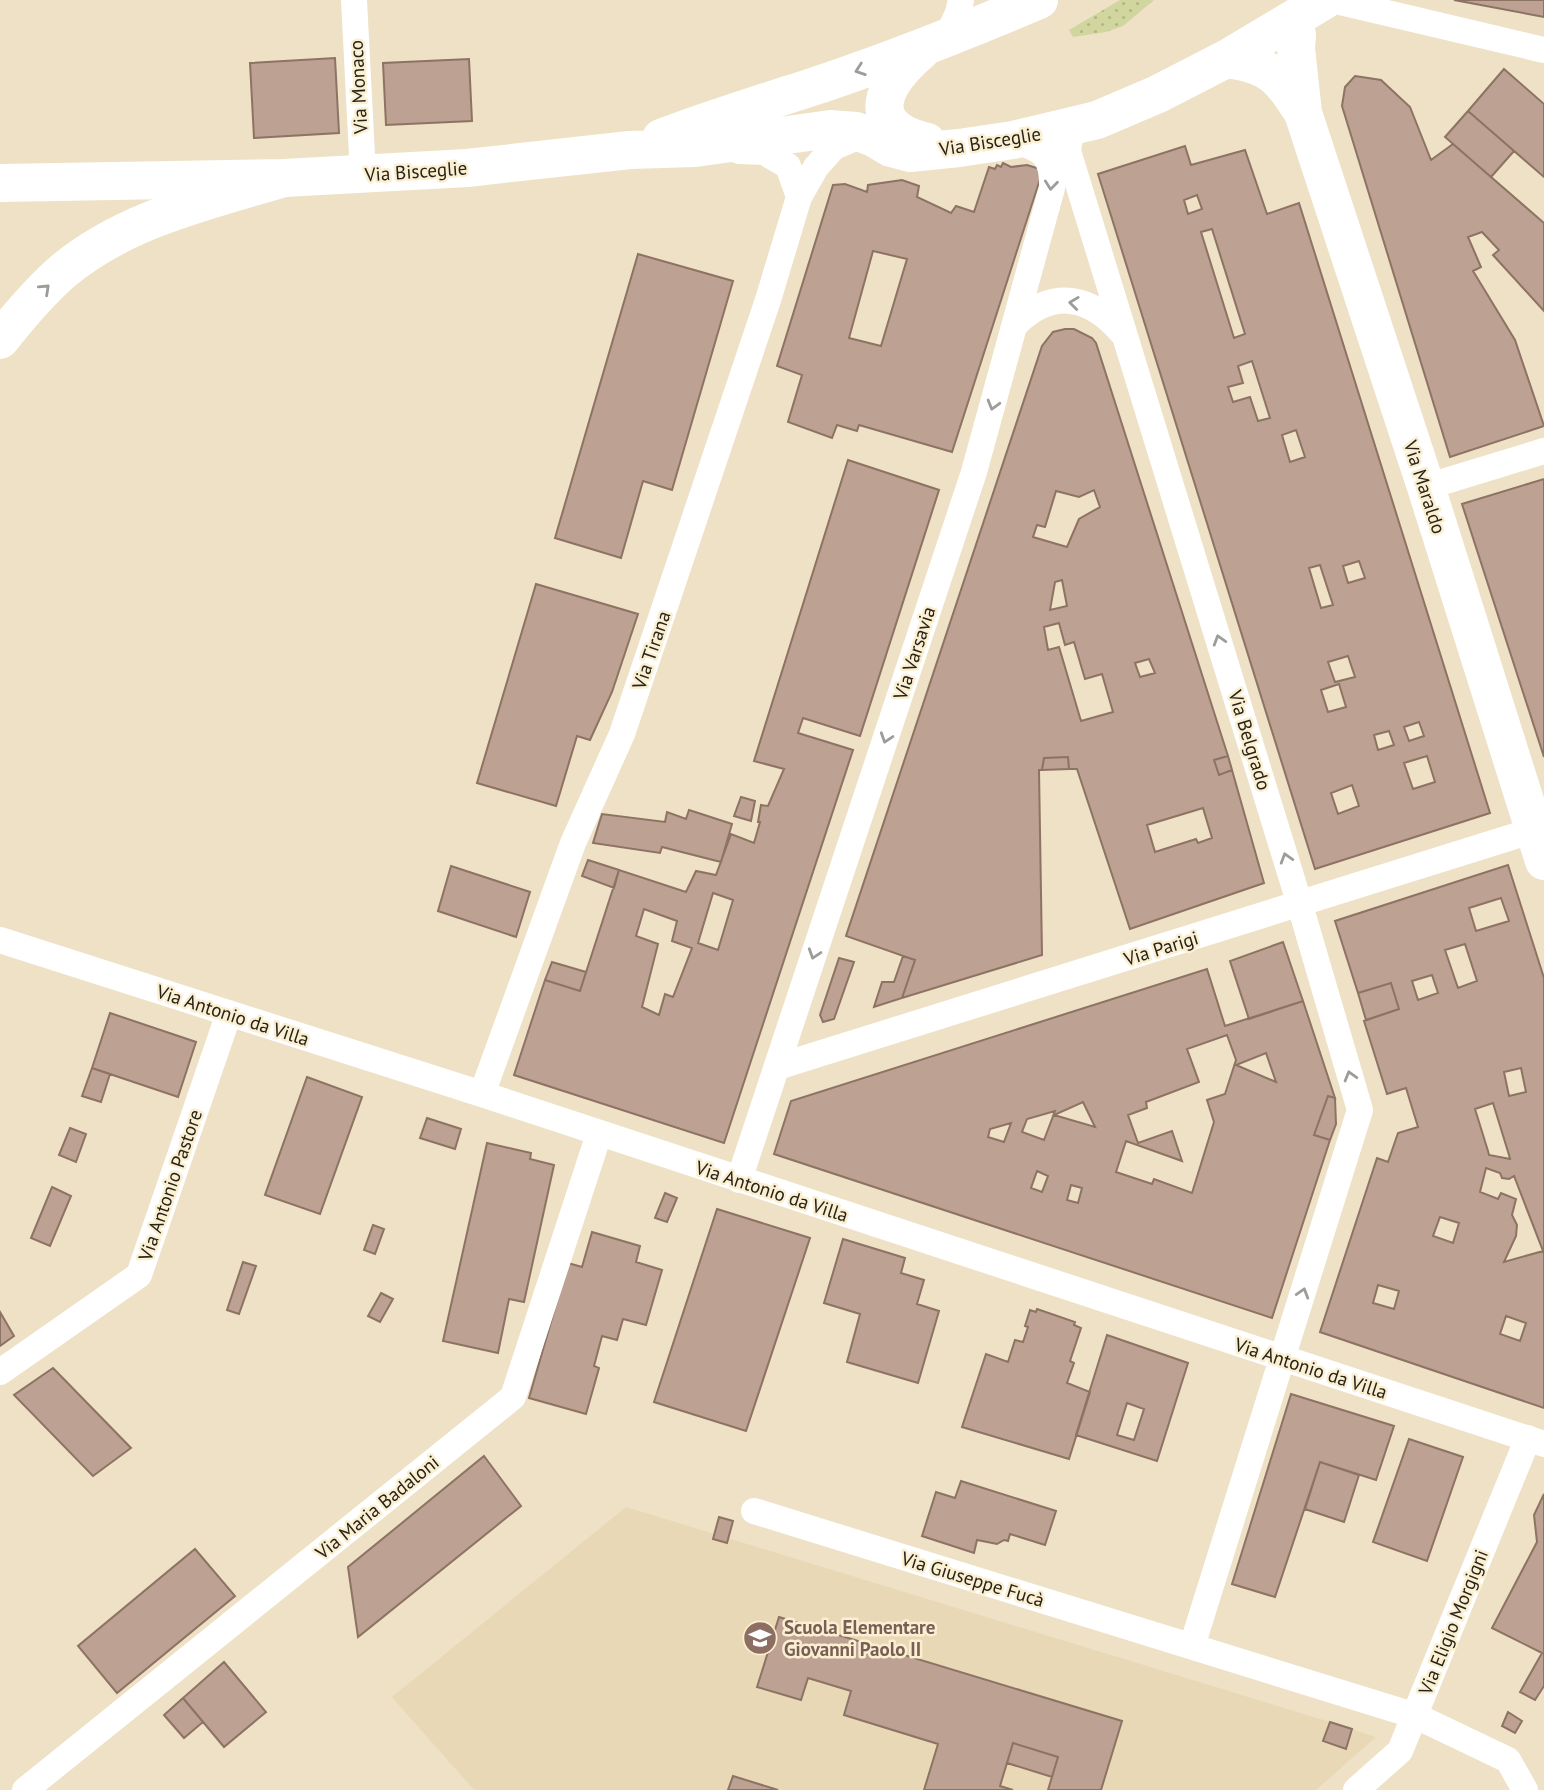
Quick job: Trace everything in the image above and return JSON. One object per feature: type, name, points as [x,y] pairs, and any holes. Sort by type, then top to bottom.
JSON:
[{"type":"main road","name":"Via Bisceglie","points":[[630,150],[715,117],[804,90],[936,43],[1023,7]]},
{"type":"main road","name":"Via Bisceglie","points":[[284,178],[467,168],[630,150],[695,149],[830,129],[856,131],[891,148],[911,153],[1013,140],[1079,125],[1158,94],[1226,59],[1309,10]]},
{"type":"main road","name":"Via Maraldo","points":[[1309,10],[1297,35],[1296,48],[1303,113],[1541,840]]},
{"type":"main road","points":[[936,43],[895,76],[887,88],[885,113],[896,128],[914,138],[959,148]]},
{"type":"main road","name":"Via Maraldo","points":[[1226,59],[1248,62],[1267,69],[1287,88],[1303,113]]},
{"type":"main road","points":[[0,183],[284,178]]},
{"type":"main road","points":[[0,340],[34,299],[63,272],[95,248],[169,212],[284,178]]},
{"type":"street","name":"Via Monaco","points":[[354,0],[363,175]]},
{"type":"street","points":[[936,43],[958,13],[961,0]]},
{"type":"street","points":[[972,0],[987,9],[1023,7]]},
{"type":"street","points":[[1332,0],[1399,9],[1544,50]]},
{"type":"street","name":"Via Belgrado","points":[[1079,125],[1070,137],[1068,151],[1300,905],[1360,1110],[1283,1358]]},
{"type":"street","name":"Via Tirana","points":[[482,1094],[573,843],[622,734],[768,300],[799,197],[816,167],[834,147],[853,139],[874,138]]},
{"type":"street","name":"Via Varsavia","points":[[739,1180],[974,472],[1017,323],[1052,188],[1053,170],[1036,147],[1013,140]]},
{"type":"street","points":[[695,149],[764,152],[789,166],[799,197]]},
{"type":"street","points":[[1017,323],[1038,306],[1049,302],[1073,302],[1098,310],[1110,319],[1125,337]]},
{"type":"street","points":[[1426,487],[1544,451]]},
{"type":"street","name":"Via Parigi","points":[[776,1067],[1300,905],[1541,840]]},
{"type":"street","name":"Via Antonio da Villa","points":[[0,940],[482,1094],[1536,1441]]},
{"type":"street","name":"Via Antonio Pastore","points":[[0,1372],[139,1275],[229,1013]]},
{"type":"street","name":"Via Maria Badaloni","points":[[24,1790],[513,1397],[599,1134]]},
{"type":"street","points":[[1192,1646],[1283,1358]]},
{"type":"street","name":"Via Eligio Morgigni","points":[[1356,1790],[1400,1751],[1536,1441]]},
{"type":"street","name":"Via Giuseppe Fucà","points":[[754,1511],[1416,1716],[1508,1760],[1525,1790]]},
{"type":"shaded area","name":"Scuola Elementare Giovanni Paolo II","points":[[626,1507],[1376,1737],[1316,1790],[474,1790],[392,1697]]},
{"type":"green space","points":[[1120,0],[1154,0],[1123,26],[1106,32],[1073,37],[1069,30]]},
{"type":"building","points":[[1454,0],[1544,0],[1544,17]]},
{"type":"building","points":[[335,58],[339,133],[254,138],[250,63]]},
{"type":"building","points":[[469,59],[472,121],[386,125],[383,63]]},
{"type":"building","points":[[1504,69],[1544,104],[1544,177],[1468,111]]},
{"type":"building","points":[[1355,76],[1381,80],[1410,107],[1431,160],[1453,144],[1544,223],[1544,311],[1493,255],[1499,250],[1482,232],[1468,237],[1481,267],[1473,271],[1515,340],[1544,426],[1450,457],[1342,106],[1345,87]]},
{"type":"building","points":[[1468,111],[1514,151],[1491,177],[1445,137]]},
{"type":"building","points":[[1185,146],[1191,165],[1245,150],[1267,214],[1299,203],[1490,813],[1315,869],[1098,174]],"holes":[[[1197,195],[1202,209],[1188,214],[1184,200]],[[1212,229],[1245,334],[1234,338],[1201,232]],[[1252,361],[1270,418],[1258,421],[1250,397],[1233,402],[1228,387],[1243,383],[1238,366]],[[1296,430],[1305,457],[1290,462],[1282,435]],[[1359,561],[1365,578],[1348,583],[1343,566]],[[1320,565],[1333,605],[1321,608],[1309,568]],[[1348,656],[1355,677],[1335,682],[1328,662]],[[1339,684],[1346,707],[1328,712],[1321,690]],[[1419,722],[1424,736],[1409,741],[1404,727]],[[1389,731],[1394,745],[1378,750],[1374,735]],[[1427,756],[1435,782],[1413,789],[1404,763]],[[1352,785],[1359,806],[1338,814],[1331,793]]]},
{"type":"building","points":[[1003,163],[1011,167],[1027,165],[1043,170],[952,452],[859,425],[857,431],[837,425],[832,438],[788,422],[802,375],[777,366],[833,185],[845,184],[867,192],[868,185],[902,180],[919,186],[917,197],[951,213],[956,206],[974,212],[989,167],[1001,167]],"holes":[[[873,251],[907,259],[881,346],[849,338]]]},
{"type":"building","points":[[638,254],[733,281],[672,490],[643,481],[621,558],[555,538]]},
{"type":"building","points":[[1074,329],[1096,343],[1228,756],[1214,760],[1219,775],[1232,770],[1264,883],[1130,929],[1077,769],[1069,769],[1068,757],[1044,758],[1042,770],[1039,770],[1042,955],[902,998],[915,960],[846,936],[1042,346],[1053,332]],"holes":[[[1094,490],[1100,507],[1079,519],[1067,547],[1033,537],[1037,525],[1045,527],[1056,491],[1079,497]],[[1062,580],[1067,606],[1050,610],[1055,582]],[[1059,623],[1065,645],[1074,642],[1085,679],[1102,674],[1113,712],[1081,721],[1059,647],[1048,650],[1044,627]],[[1149,659],[1155,673],[1140,677],[1135,663]],[[1203,808],[1212,838],[1198,843],[1196,839],[1155,852],[1147,825]]]},
{"type":"building","points":[[848,460],[939,490],[860,736],[803,718],[798,733],[853,750],[724,1143],[514,1075],[545,980],[580,991],[619,870],[686,892],[696,871],[716,875],[731,834],[754,843],[761,805],[768,806],[784,769],[754,761]],"holes":[[[713,893],[733,900],[718,950],[698,943]],[[644,909],[677,921],[672,941],[692,948],[673,997],[665,994],[659,1015],[642,1007],[658,944],[636,936]]]},
{"type":"building","points":[[1544,479],[1544,757],[1462,504]]},
{"type":"building","points":[[536,584],[638,614],[612,692],[590,740],[577,736],[556,806],[477,783]]},
{"type":"building","points":[[1228,756],[1232,770],[1219,775],[1214,760]]},
{"type":"building","points":[[1068,757],[1069,769],[1042,770],[1044,758]]},
{"type":"building","points":[[741,797],[755,801],[751,821],[734,816]]},
{"type":"building","points":[[689,810],[732,824],[721,862],[662,847],[660,853],[593,843],[602,814],[665,822],[667,812],[686,819]]},
{"type":"building","points":[[588,860],[619,870],[614,888],[582,876]]},
{"type":"building","points":[[1508,865],[1544,978],[1544,1408],[1320,1332],[1377,1158],[1388,1162],[1398,1133],[1418,1127],[1406,1088],[1387,1094],[1364,1021],[1399,1009],[1391,983],[1358,993],[1335,921]],"holes":[[[1501,898],[1509,921],[1476,931],[1469,908]],[[1465,944],[1477,981],[1458,988],[1445,950]],[[1432,975],[1438,993],[1418,1000],[1412,981]],[[1521,1068],[1526,1092],[1509,1096],[1504,1072]],[[1493,1103],[1510,1159],[1489,1155],[1475,1109]],[[1486,1168],[1500,1173],[1502,1178],[1509,1179],[1514,1176],[1543,1251],[1504,1262],[1516,1236],[1517,1225],[1512,1215],[1516,1199],[1501,1193],[1498,1199],[1480,1192]],[[1440,1217],[1459,1223],[1453,1243],[1433,1236]],[[1378,1285],[1399,1291],[1394,1309],[1373,1303]],[[1506,1316],[1526,1323],[1520,1341],[1500,1334]]]},
{"type":"building","points":[[451,866],[530,892],[516,937],[438,911]]},
{"type":"building","points":[[1283,942],[1303,1001],[1249,1019],[1230,961]]},
{"type":"building","points":[[903,956],[915,960],[902,998],[874,1007],[882,982],[894,982]]},
{"type":"building","points":[[839,958],[854,962],[834,1019],[823,1022],[820,1015]]},
{"type":"building","points":[[552,962],[586,972],[580,991],[545,980]]},
{"type":"building","points":[[1207,969],[1225,1026],[1303,1001],[1335,1098],[1328,1096],[1314,1135],[1330,1140],[1272,1318],[774,1154],[791,1101]],"holes":[[[1227,1035],[1236,1060],[1225,1094],[1207,1100],[1214,1122],[1192,1193],[1154,1179],[1152,1184],[1116,1172],[1126,1141],[1182,1161],[1172,1131],[1138,1143],[1128,1115],[1147,1108],[1146,1102],[1199,1082],[1187,1049]],[[1266,1053],[1276,1082],[1236,1065]],[[1083,1102],[1095,1127],[1054,1115]],[[1055,1111],[1044,1140],[1022,1132],[1027,1119]],[[1011,1123],[1004,1142],[988,1137],[990,1129]],[[1037,1171],[1048,1176],[1042,1192],[1031,1188]],[[1071,1185],[1082,1188],[1078,1203],[1067,1200]]]},
{"type":"building","points":[[1391,983],[1399,1009],[1366,1020],[1358,993]]},
{"type":"building","points":[[110,1013],[196,1042],[178,1097],[92,1068]]},
{"type":"building","points":[[92,1068],[110,1074],[101,1102],[82,1096]]},
{"type":"building","points":[[307,1077],[362,1097],[320,1214],[265,1195]]},
{"type":"building","points":[[1328,1096],[1335,1098],[1336,1124],[1330,1140],[1314,1135]]},
{"type":"building","points":[[427,1118],[461,1129],[455,1149],[420,1138]]},
{"type":"building","points":[[70,1128],[86,1134],[76,1162],[59,1155]]},
{"type":"building","points":[[487,1143],[531,1153],[530,1159],[554,1165],[524,1302],[509,1299],[498,1353],[443,1341]]},
{"type":"building","points":[[52,1187],[71,1196],[50,1246],[31,1238]]},
{"type":"building","points":[[665,1193],[677,1198],[667,1222],[655,1218]]},
{"type":"building","points":[[717,1209],[810,1238],[746,1431],[654,1402]]},
{"type":"building","points":[[373,1225],[384,1229],[375,1254],[364,1250]]},
{"type":"building","points":[[592,1232],[640,1246],[636,1262],[662,1270],[646,1325],[623,1319],[617,1340],[602,1336],[594,1366],[599,1368],[586,1414],[529,1398],[568,1263],[582,1267]]},
{"type":"building","points":[[843,1239],[905,1258],[901,1273],[924,1280],[917,1304],[939,1311],[918,1383],[847,1362],[860,1314],[824,1303]]},
{"type":"building","points":[[243,1262],[256,1266],[239,1314],[227,1310]]},
{"type":"building","points":[[381,1293],[393,1299],[380,1322],[368,1316]]},
{"type":"building","points":[[1037,1309],[1075,1322],[1074,1325],[1081,1328],[1070,1361],[1074,1363],[1067,1383],[1090,1392],[1069,1459],[962,1427],[986,1354],[1008,1362],[1015,1340],[1023,1342],[1030,1310],[1036,1312]]},
{"type":"building","points":[[0,1312],[14,1336],[0,1346]]},
{"type":"building","points":[[1107,1335],[1188,1363],[1157,1461],[1076,1435]],"holes":[[[1127,1403],[1144,1409],[1134,1440],[1117,1435]]]},
{"type":"building","points":[[53,1368],[131,1448],[93,1476],[14,1395]]},
{"type":"building","points":[[1291,1394],[1394,1426],[1376,1480],[1320,1462],[1275,1597],[1232,1584]]},
{"type":"building","points":[[1409,1439],[1463,1457],[1427,1561],[1373,1542]]},
{"type":"building","points":[[484,1456],[521,1506],[358,1637],[348,1567]]},
{"type":"building","points":[[1320,1462],[1359,1475],[1344,1522],[1305,1509]]},
{"type":"building","points":[[961,1481],[1056,1511],[1045,1545],[1010,1534],[1008,1541],[997,1544],[977,1540],[974,1553],[922,1536],[936,1492],[955,1498]]},
{"type":"building","points":[[1544,1494],[1544,1686],[1535,1700],[1520,1692],[1542,1653],[1492,1628],[1537,1542],[1534,1515]]},
{"type":"building","points":[[719,1517],[733,1521],[727,1543],[713,1539]]},
{"type":"building","points":[[195,1549],[235,1596],[117,1693],[78,1646]]},
{"type":"building","points":[[779,1617],[1122,1721],[1101,1790],[1048,1790],[1058,1757],[1013,1743],[1000,1786],[1013,1790],[924,1790],[938,1744],[844,1715],[851,1691],[808,1678],[801,1700],[757,1687]]},
{"type":"building","points":[[224,1662],[266,1712],[224,1747],[183,1698]]},
{"type":"building","points":[[183,1698],[203,1722],[184,1738],[164,1715]]},
{"type":"building","points":[[1508,1712],[1522,1721],[1515,1733],[1502,1726]]},
{"type":"building","points":[[1330,1722],[1352,1729],[1346,1749],[1323,1741]]},
{"type":"building","points":[[1013,1743],[1058,1757],[1052,1777],[1007,1763]]},
{"type":"building","points":[[733,1776],[778,1790],[728,1790]]},
{"type":"place","name":"Scuola Elementare Giovanni Paolo II","points":[[760,1638]]}]
